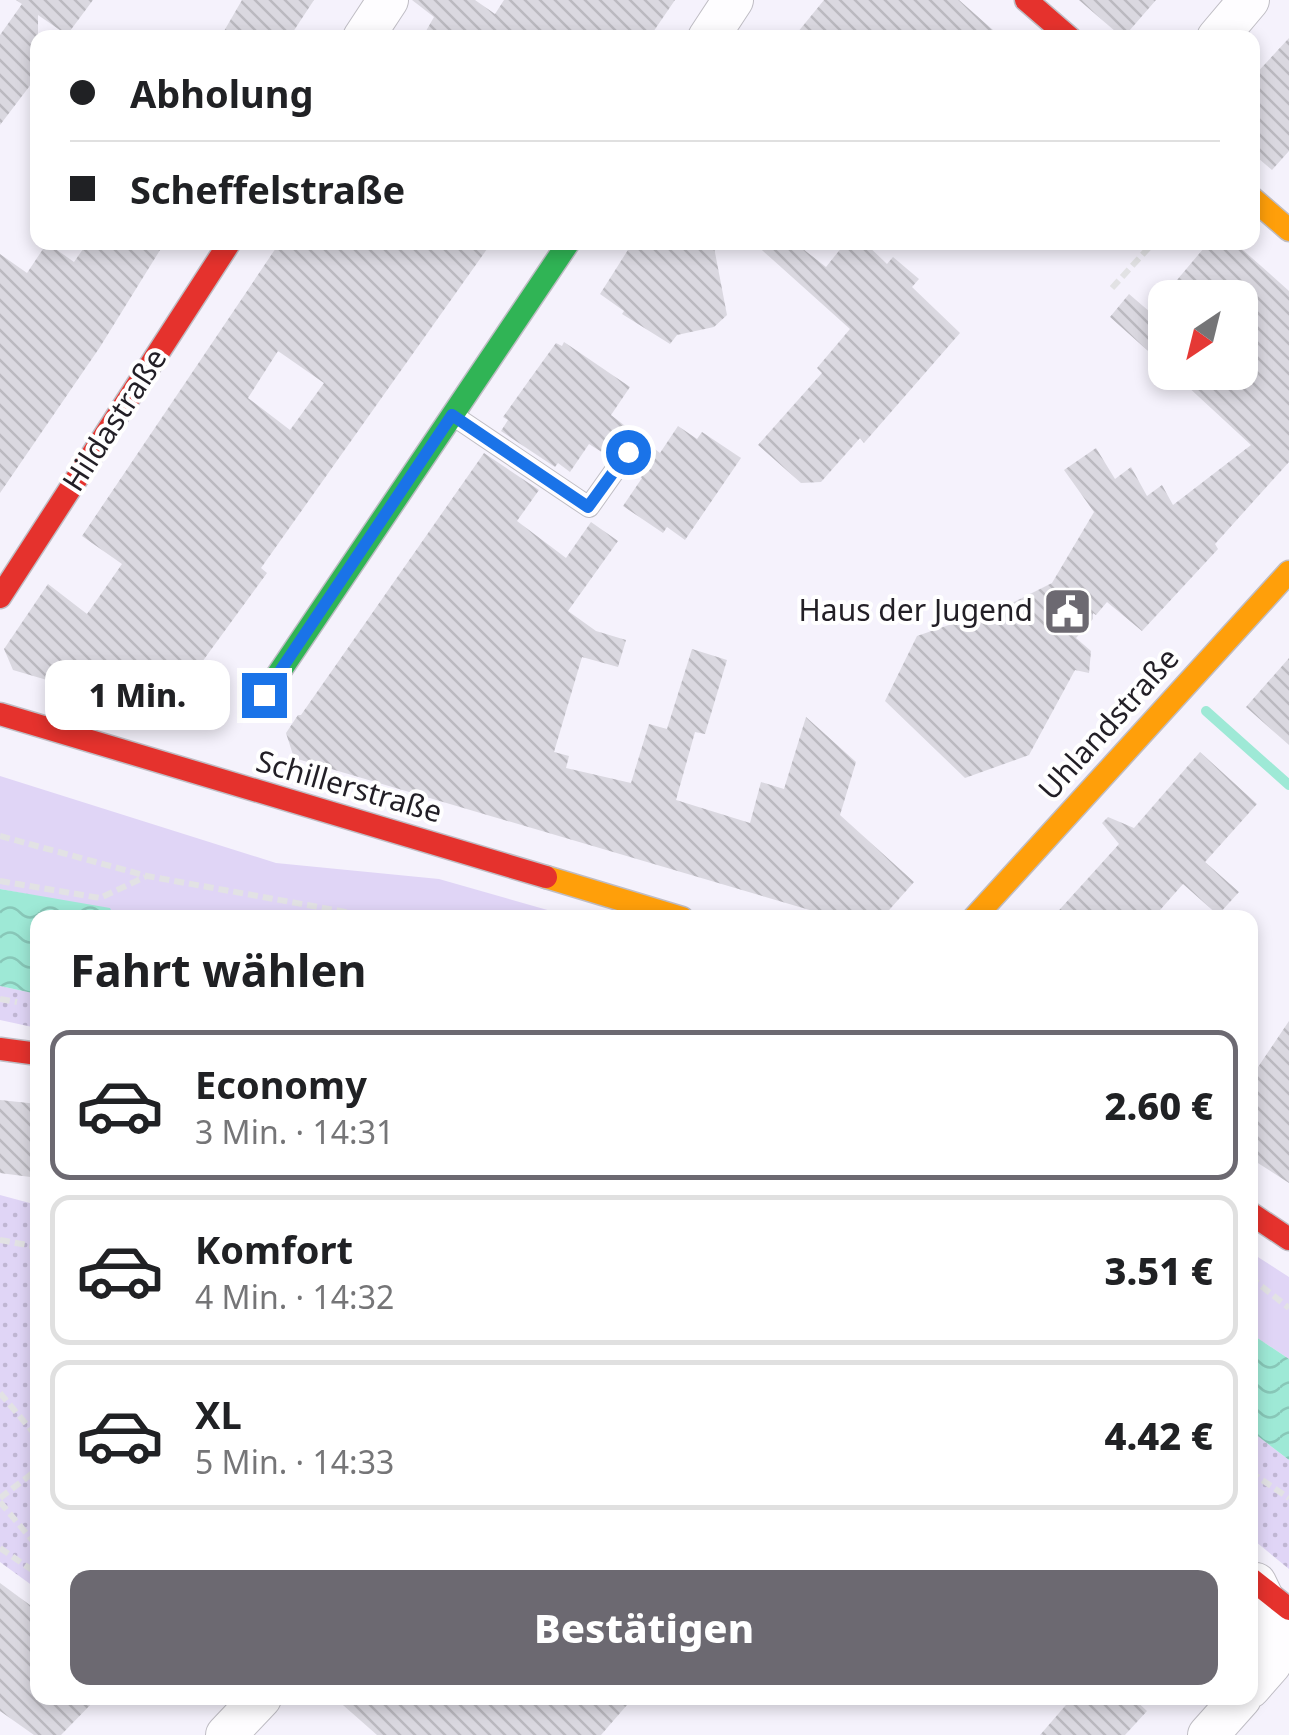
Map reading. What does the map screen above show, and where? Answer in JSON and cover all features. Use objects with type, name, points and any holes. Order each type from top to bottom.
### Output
[{"type":"street","points":[[368,30],[388,0]]},
{"type":"street","points":[[713,30],[733,0]]},
{"type":"street","points":[[1026,0],[1061,30]]},
{"type":"street","points":[[1224,30],[1250,0]]},
{"type":"street","points":[[1260,205],[1289,230]]},
{"type":"street","name":"Hildastraße","points":[[0,597],[225,250]]},
{"type":"street","points":[[264,695],[564,250]]},
{"type":"street","name":"Uhlandstraße","points":[[981,910],[1289,572]]},
{"type":"street","name":"Schillerstraße","points":[[0,714],[655,910]]},
{"type":"street","points":[[4,1053],[30,1054]]},
{"type":"street","points":[[1258,1218],[1289,1239]]},
{"type":"street","points":[[1258,1584],[1289,1609]]},
{"type":"street","points":[[1258,1589],[1271,1614],[1270,1672]]},
{"type":"street","points":[[226,1735],[254,1705]]},
{"type":"street","points":[[1208,1735],[1235,1705]]},
{"type":"lane","points":[[452,415],[588,507],[628,452]]},
{"type":"path","points":[[1112,288],[1147,250]]},
{"type":"path","points":[[0,836],[146,876],[335,910]]},
{"type":"path","points":[[0,881],[100,898],[146,876]]},
{"type":"path","points":[[0,1240],[30,1246]]},
{"type":"path","points":[[1258,1283],[1289,1306]]},
{"type":"path","points":[[0,1393],[30,1429]]},
{"type":"path","points":[[30,1476],[0,1500],[30,1538]]},
{"type":"path","points":[[1258,1477],[1289,1498]]},
{"type":"path","points":[[0,1548],[30,1569]]},
{"type":"shaded area","points":[[0,776],[276,863],[439,879],[548,910],[110,910],[0,889]]},
{"type":"shaded area","points":[[0,986],[30,992],[30,1026],[0,1020]]},
{"type":"shaded area","points":[[0,1195],[30,1203],[30,1584],[0,1562]]},
{"type":"shaded area","points":[[1258,1257],[1289,1277],[1289,1359],[1258,1338]]},
{"type":"shaded area","points":[[1258,1436],[1289,1460],[1289,1569],[1258,1544]]},
{"type":"water","points":[[0,889],[110,908],[30,910],[30,992],[0,986]]},
{"type":"water","points":[[1258,1338],[1289,1359],[1289,1460],[1258,1436]]},
{"type":"building","points":[[16,0],[93,0],[71,30],[60,30],[38,15],[38,30],[30,30],[30,86],[0,125],[0,35],[22,4]]},
{"type":"building","points":[[242,0],[314,0],[294,30],[225,30]]},
{"type":"building","points":[[412,0],[475,0],[495,14],[504,0],[675,0],[654,30],[427,30],[434,17]]},
{"type":"building","points":[[824,0],[959,0],[993,30],[800,30]]},
{"type":"building","points":[[1079,0],[1156,0],[1130,30],[1114,30]]},
{"type":"building","points":[[1289,38],[1289,151],[1272,170],[1260,160],[1260,69]]},
{"type":"building","points":[[42,250],[57,250],[74,262],[82,250],[160,250],[100,347],[0,493],[0,254],[27,273]]},
{"type":"building","points":[[275,250],[486,250],[261,568],[267,573],[159,713],[13,670],[4,649],[48,584],[87,614],[122,564],[82,536]],"holes":[[[278,351],[324,383],[290,430],[248,398]]]},
{"type":"building","points":[[628,250],[715,250],[727,315],[714,327],[677,335],[670,344],[622,314],[624,311],[600,294]]},
{"type":"building","points":[[762,250],[804,250],[826,267],[840,250],[872,250],[887,264],[893,257],[919,279],[912,287],[960,333],[864,443],[860,438],[821,482],[801,483],[758,445],[822,373],[817,368],[850,329]]},
{"type":"building","points":[[1202,250],[1243,250],[1289,291],[1289,462],[1215,544],[1218,549],[1142,631],[1107,602],[1096,615],[1093,613],[1093,619],[1076,638],[1091,651],[1089,673],[1075,670],[1029,755],[965,778],[885,701],[917,636],[1010,604],[1052,583],[1094,512],[1064,470],[1096,448],[1115,479],[1131,467],[1147,496],[1162,485],[1173,505],[1251,445],[1191,390],[1258,390],[1258,280],[1177,280]]},
{"type":"building","points":[[1129,294],[1148,310],[1148,351],[1110,317]]},
{"type":"building","points":[[564,342],[630,387],[611,415],[660,453],[678,426],[697,439],[702,432],[741,458],[685,540],[667,527],[663,533],[623,506],[642,478],[631,471],[641,454],[635,440],[621,440],[608,456],[589,444],[570,472],[558,463],[555,467],[501,431],[508,420],[503,417],[556,343],[562,346]]},
{"type":"building","points":[[484,453],[539,490],[517,521],[566,558],[591,522],[618,541],[568,611],[596,631],[626,640],[618,667],[582,657],[554,752],[569,756],[566,768],[631,783],[649,724],[667,729],[692,649],[727,660],[705,734],[695,732],[676,800],[750,823],[761,782],[784,789],[806,717],[856,762],[840,815],[914,882],[889,910],[810,910],[294,758],[286,733]]},
{"type":"building","points":[[1289,658],[1289,745],[1246,707]]},
{"type":"building","points":[[1200,752],[1257,804],[1205,862],[1239,892],[1223,910],[1212,910],[1183,884],[1160,910],[1059,910],[1119,844],[1102,823],[1108,817],[1134,828]]},
{"type":"building","points":[[1289,1021],[1289,1183],[1258,1163],[1258,1067]]},
{"type":"building","points":[[0,1100],[30,1103],[30,1177],[0,1173]]},
{"type":"building","points":[[0,1583],[30,1605],[30,1705],[90,1705],[61,1735],[34,1735],[0,1711]]},
{"type":"building","points":[[343,1705],[627,1705],[601,1735],[377,1735]]},
{"type":"building","points":[[1066,1705],[1141,1705],[1147,1711],[1125,1735],[1040,1735]]},
{"type":"waterway","points":[[1206,711],[1289,785]]},
{"type":"traffic: fast","points":[[264,695],[564,250]]},
{"type":"traffic: slow","points":[[1260,205],[1289,230]]},
{"type":"traffic: slow","points":[[981,910],[1289,572]]},
{"type":"traffic: slow","points":[[546,877],[655,910]]},
{"type":"traffic: jam","points":[[1026,0],[1061,30]]},
{"type":"traffic: jam","points":[[0,597],[225,250]]},
{"type":"traffic: jam","points":[[0,714],[546,877]]},
{"type":"traffic: jam","points":[[0,1049],[30,1053]]},
{"type":"traffic: jam","points":[[1258,1218],[1289,1239]]},
{"type":"traffic: jam","points":[[1258,1584],[1289,1609]]},
{"type":"place","name":"Haus der Jugend","points":[[1068,611]]},
{"type":"route","points":[[264,695],[452,415],[588,507],[628,452]]}]
